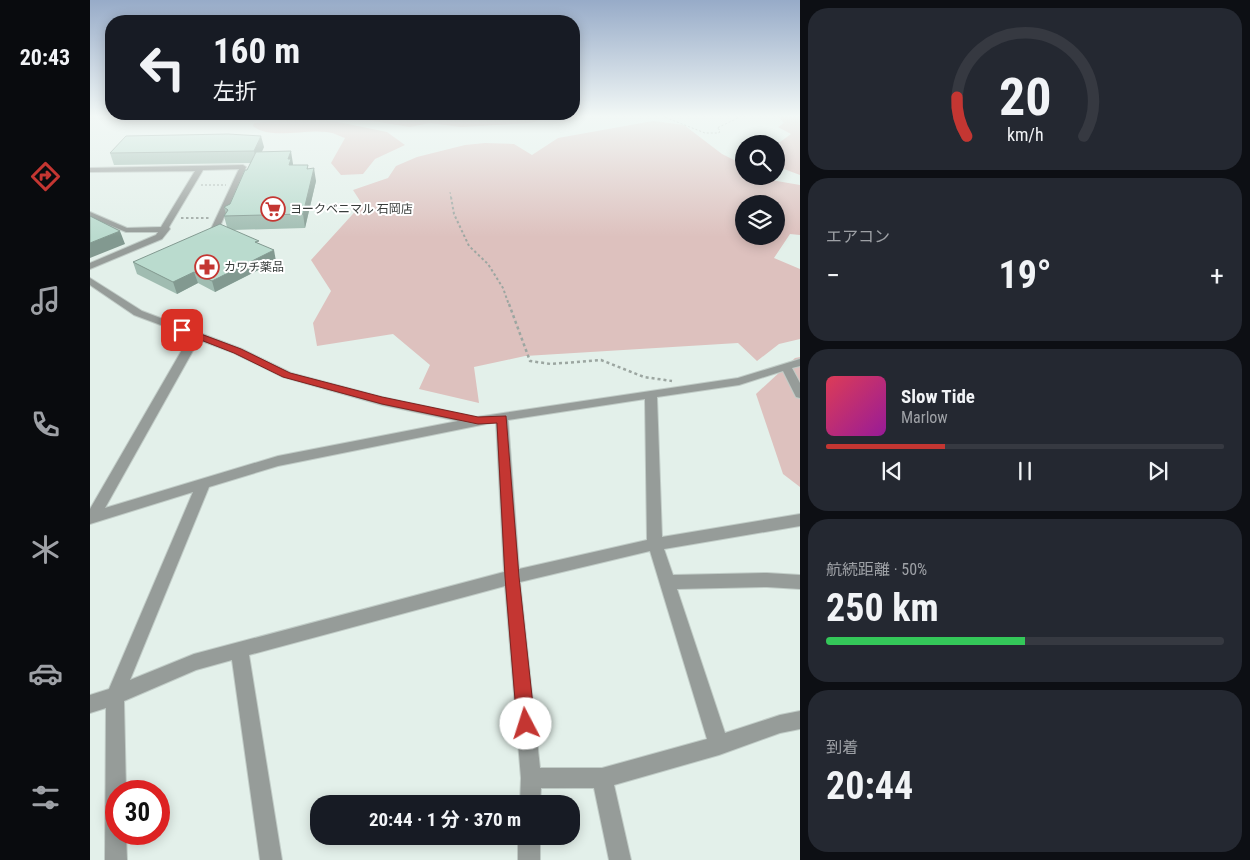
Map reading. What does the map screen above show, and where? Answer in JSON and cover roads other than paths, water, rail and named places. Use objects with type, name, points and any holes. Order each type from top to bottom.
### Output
[{"type":"street","points":[[90,170],[244,167],[214,231]]},
{"type":"street","points":[[90,266],[159,237],[166,229],[170,218],[200,168]]},
{"type":"street","points":[[90,214],[126,230],[166,229]]},
{"type":"street","points":[[90,281],[138,313],[238,351],[287,375],[382,401],[478,421]]},
{"type":"street","points":[[91,517],[196,335]]},
{"type":"street","points":[[91,517],[278,461],[478,421],[739,381],[800,362]]},
{"type":"street","points":[[786,367],[800,394]]},
{"type":"street","points":[[651,396],[655,544],[719,745]]},
{"type":"street","points":[[502,418],[512,577],[531,778],[530,795]]},
{"type":"street","points":[[116,860],[115,696],[204,484]]},
{"type":"street","points":[[90,704],[115,696],[194,662],[512,577],[655,544],[800,520]]},
{"type":"street","points":[[667,582],[767,580],[800,582]]},
{"type":"street","points":[[239,650],[271,860]]},
{"type":"street","points":[[531,778],[602,778],[719,745],[780,724],[800,720]]},
{"type":"street","points":[[602,778],[620,860]]},
{"type":"street","points":[[528,860],[529,845]]},
{"type":"place","name":"ヨークベニマル 石岡店","points":[[273,209]]},
{"type":"place","name":"カワチ薬品","points":[[207,267]]}]
